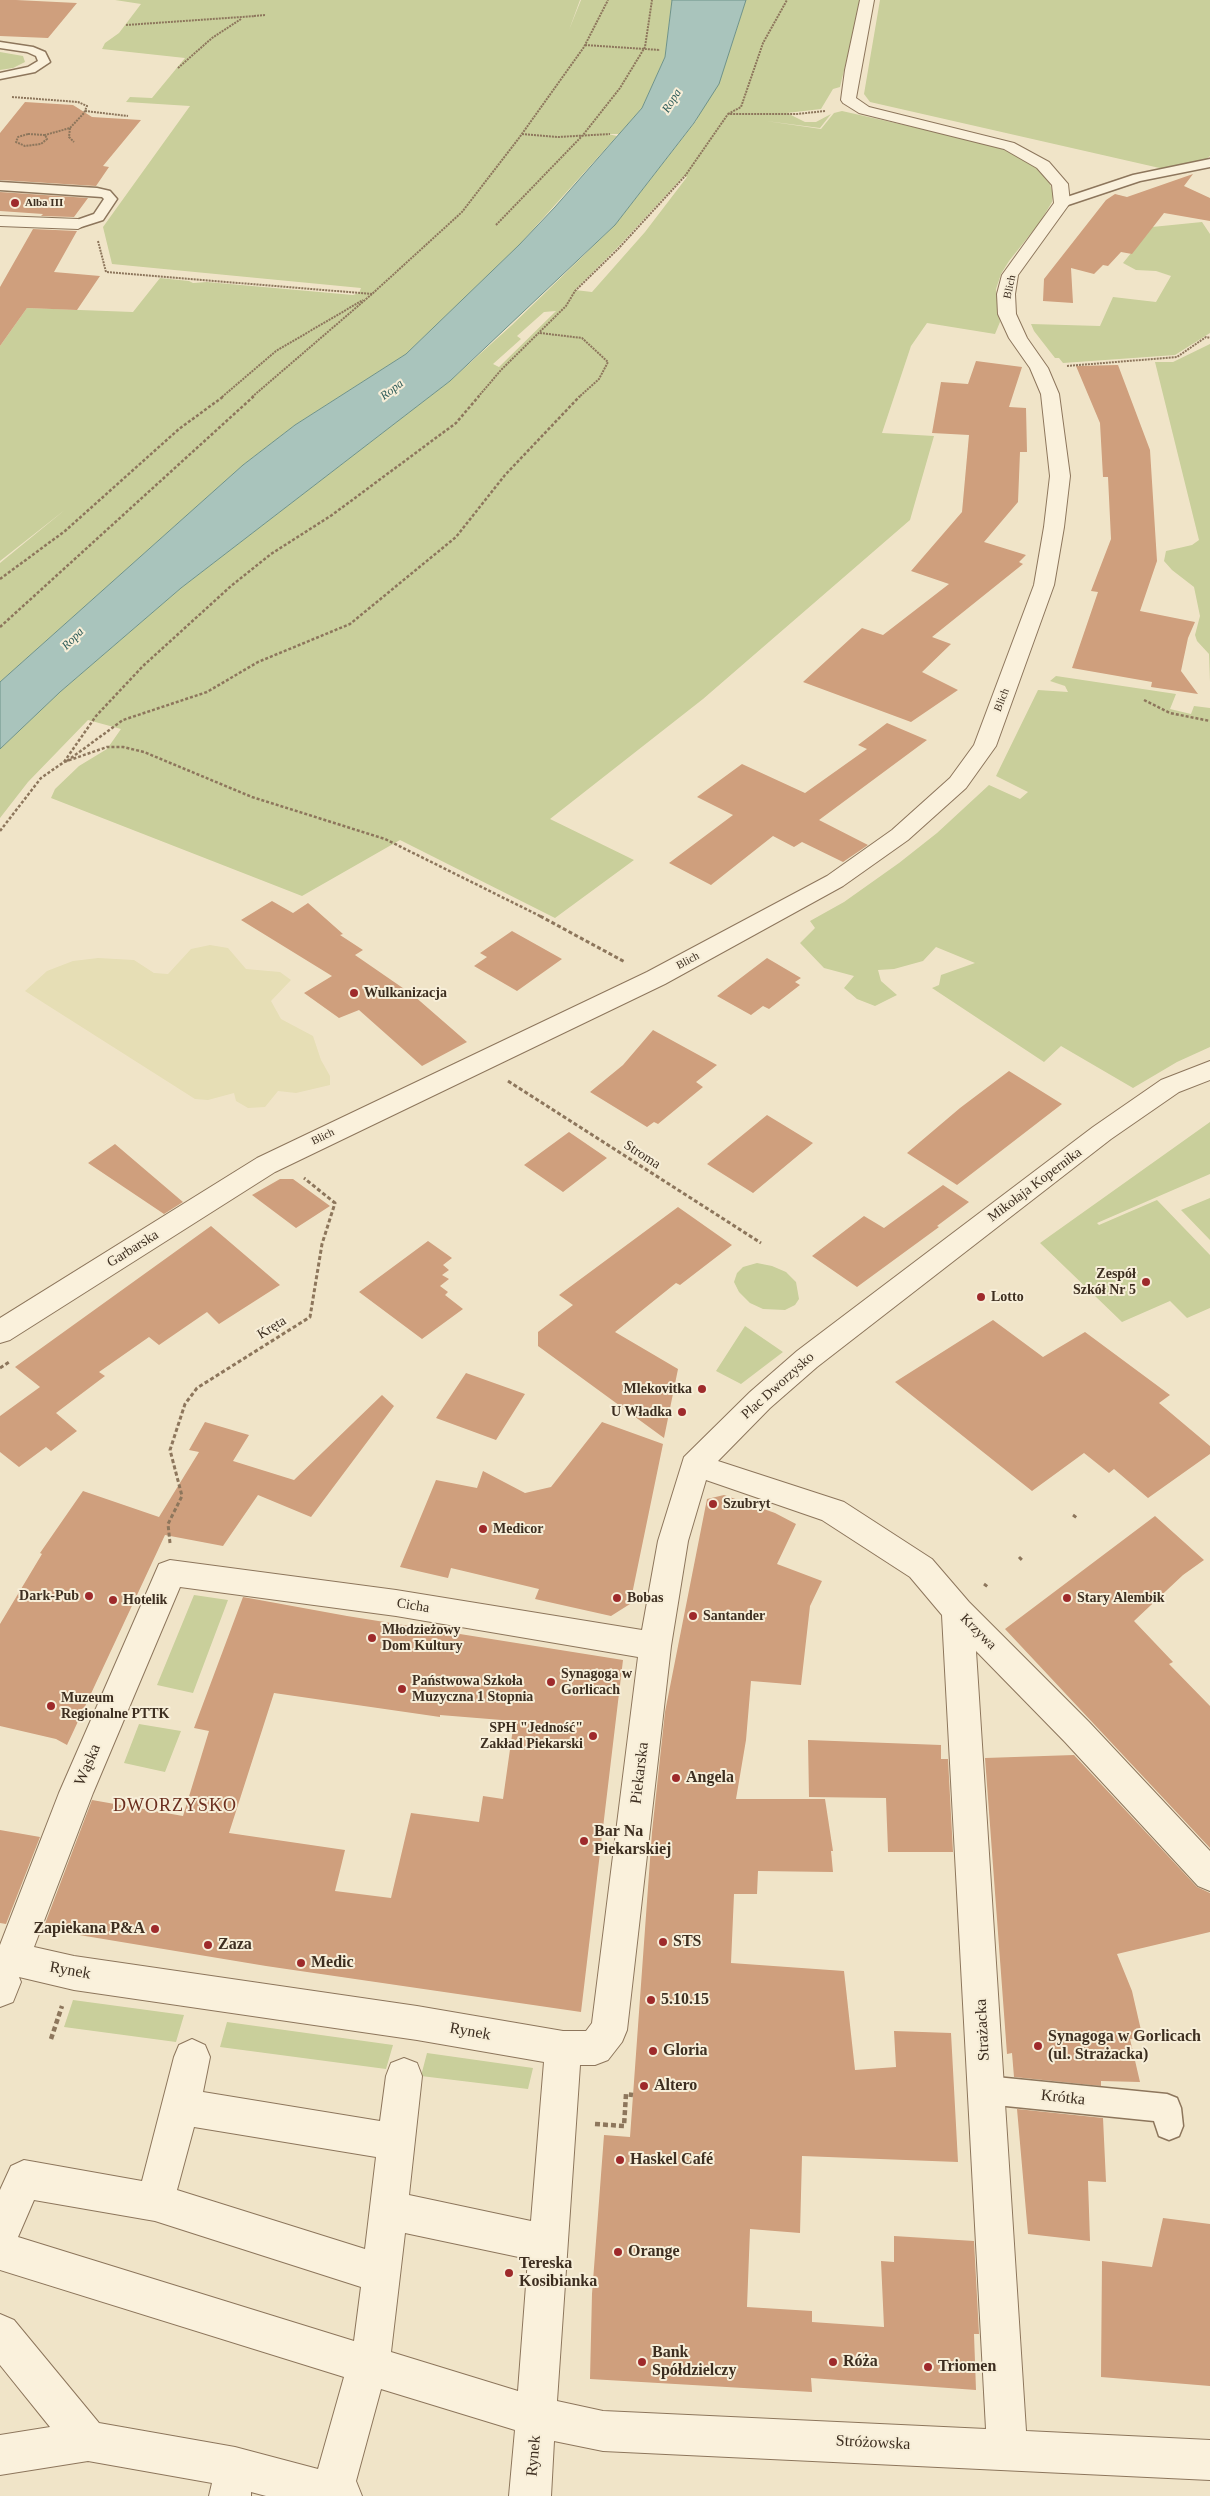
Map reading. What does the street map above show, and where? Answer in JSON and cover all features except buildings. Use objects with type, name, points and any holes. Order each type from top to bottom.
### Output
[{"type":"street","points":[[867,0],[852,70],[848,100],[864,110],[1009,146],[1043,165],[1060,184],[1062,203]]},
{"type":"street","name":"Blich","points":[[266,1165],[656,978],[760,923],[844,875],[900,835],[958,783],[984,746],[1044,585],[1060,476],[1050,394],[1039,368],[1020,341],[1007,314],[1006,294],[1010,275],[1062,203]]},
{"type":"street","points":[[0,220],[78,224]]},
{"type":"street","name":"Mikołaja Kopernika","points":[[867,1314],[1110,1128],[1170,1086],[1210,1070]]},
{"type":"street","name":"Garbarska","points":[[0,1332],[266,1165]]},
{"type":"street","name":"Plac Dworzysko","points":[[695,1465],[760,1400],[808,1359],[867,1314]]},
{"type":"street","name":"Krzywa","points":[[695,1465],[833,1511],[921,1568],[958,1611],[1077,1732],[1210,1875]]},
{"type":"street","name":"Piekarska","points":[[563,2048],[596,2048],[609,2030],[655,1646],[674,1541],[695,1465]]},
{"type":"street","name":"Cicha","points":[[170,1574],[396,1604],[655,1646]]},
{"type":"street","name":"Wąska","points":[[5,1977],[76,1793],[170,1574]]},
{"type":"street","name":"Strażacka","points":[[958,1611],[1007,2450]]},
{"type":"street","name":"Rynek","points":[[5,1977],[74,1973],[407,2021],[563,2048],[530,2496]]},
{"type":"street","points":[[155,2202],[181,2107],[192,2057]]},
{"type":"street","points":[[0,2455],[88,2441],[233,2482],[334,2495],[374,2341],[404,2076]]},
{"type":"street","points":[[181,2107],[397,2142]]},
{"type":"street","points":[[3,2227],[24,2179],[155,2202],[382,2274]]},
{"type":"street","points":[[389,2210],[535,2241]]},
{"type":"street","name":"Rynek","points":[[3,2227],[367,2364],[537,2417]]},
{"type":"street","points":[[0,2334],[88,2441]]},
{"type":"street","name":"Stróżowska","points":[[537,2417],[603,2431],[1210,2460]]},
{"type":"lane","points":[[0,45],[29,49],[40,54],[44,62],[31,70],[0,76]]},
{"type":"lane","points":[[1062,203],[1137,178],[1182,172],[1210,163]]},
{"type":"lane","points":[[0,186],[97,192],[106,194],[111,199],[99,217],[78,224]]},
{"type":"lane","name":"Krótka","points":[[986,2090],[1168,2108],[1169,2126]]},
{"type":"path","points":[[0,627],[270,381],[372,294],[462,212],[522,134],[585,45],[608,0]]},
{"type":"path","points":[[496,225],[583,134],[620,88],[644,49],[652,0]]},
{"type":"path","points":[[64,762],[96,716],[143,666],[231,586],[270,554],[332,515],[371,484],[456,423],[501,370],[566,306],[575,291],[618,249],[685,176],[728,114],[741,106],[763,43],[787,0]]},
{"type":"path","points":[[126,25],[266,15]]},
{"type":"path","points":[[178,68],[228,26],[241,19],[256,16]]},
{"type":"path","points":[[585,45],[660,50]]},
{"type":"path","points":[[12,97],[78,102],[87,106],[70,128],[44,135],[28,134],[18,137],[16,142],[25,146],[41,144],[47,138],[44,135]]},
{"type":"path","points":[[728,114],[816,114],[852,102]]},
{"type":"path","points":[[85,111],[128,116]]},
{"type":"path","points":[[70,128],[69,137],[74,142]]},
{"type":"path","points":[[522,134],[558,137],[583,134],[610,134]]},
{"type":"path","points":[[78,224],[95,228],[106,272],[372,294]]},
{"type":"path","points":[[0,579],[65,530],[178,429],[233,389],[276,351],[372,294]]},
{"type":"path","points":[[0,831],[41,778],[123,720],[207,692],[258,662],[350,624],[456,537],[505,475],[568,407],[599,379],[608,362],[582,338],[540,332]]},
{"type":"path","points":[[1072,366],[1177,357],[1206,338],[1210,338]]},
{"type":"path","points":[[1144,700],[1170,713],[1210,721]]},
{"type":"path","points":[[64,762],[107,747],[130,748],[144,752],[252,797],[385,839],[510,900],[656,978]]},
{"type":"path","name":"Stroma","points":[[512,1084],[761,1243]]},
{"type":"path","name":"Kręta","points":[[172,1517],[182,1496],[170,1450],[185,1404],[197,1388],[310,1317],[322,1244],[335,1203],[304,1179],[266,1165]]},
{"type":"path","points":[[1072,1515],[1077,1518]]},
{"type":"path","points":[[1019,1557],[1023,1560]]},
{"type":"path","points":[[51,2039],[64,2002]]},
{"type":"path","points":[[593,2124],[624,2126],[626,2094],[633,2094]]},
{"type":"shaded area","points":[[210,945],[228,948],[246,969],[280,972],[291,980],[271,1001],[281,1019],[313,1036],[321,1060],[330,1076],[330,1085],[296,1093],[278,1091],[265,1107],[248,1108],[236,1101],[234,1093],[208,1100],[195,1099],[25,991],[47,971],[73,961],[98,958],[134,960],[154,973],[168,974],[191,949]]},
{"type":"green space","points":[[115,0],[580,0],[569,30],[581,0],[672,0],[665,57],[642,108],[619,134],[608,134],[617,136],[519,245],[406,354],[295,425],[243,465],[0,682],[0,563],[66,509],[0,561],[0,346],[27,308],[133,312],[160,278],[193,283],[207,282],[353,295],[359,293],[361,288],[112,264],[103,227],[190,106],[126,102],[130,97],[152,98],[185,58],[102,49],[105,43],[119,33],[141,4]]},
{"type":"green space","points":[[746,0],[861,0],[840,87],[833,89],[821,109],[787,113],[805,122],[816,122],[831,114],[820,128],[766,121],[821,129],[834,113],[842,111],[984,143],[1013,153],[1040,169],[1049,181],[1053,194],[1052,202],[1040,222],[1001,274],[996,289],[1000,322],[995,334],[927,323],[911,346],[882,433],[934,436],[910,520],[703,699],[550,819],[634,860],[555,918],[400,840],[302,896],[51,798],[55,789],[79,766],[107,749],[121,729],[88,720],[28,782],[0,818],[0,749],[60,692],[181,588],[450,381],[512,325],[615,225],[696,121],[731,47]],"holes":[[[684,176],[687,177],[645,232],[592,292],[575,290]],[[556,311],[499,367],[493,364],[521,339],[517,336],[544,312]]]},
{"type":"green space","points":[[880,0],[1210,0],[1210,156],[1205,160],[1164,169],[870,102],[864,94]]},
{"type":"green space","points":[[0,52],[23,56],[25,62],[13,68],[0,70]]},
{"type":"green space","points":[[1202,222],[1210,234],[1210,333],[1175,355],[1063,363],[1059,358],[1055,358],[1034,331],[1031,324],[1100,326],[1113,297],[1156,302],[1171,276],[1156,271],[1136,270],[1123,263],[1152,227]]},
{"type":"green space","points":[[1210,344],[1210,682],[1209,654],[1197,641],[1195,635],[1200,616],[1194,587],[1172,570],[1164,561],[1166,551],[1192,545],[1199,540],[1155,362],[1173,362]]},
{"type":"green space","points":[[1056,676],[1176,694],[1170,709],[1191,714],[1194,706],[1210,708],[1210,1047],[1177,1062],[1133,1088],[1061,1046],[1044,1062],[932,988],[939,985],[941,975],[975,963],[936,947],[923,961],[894,969],[878,970],[881,981],[897,995],[875,1006],[857,999],[844,988],[854,976],[824,968],[800,943],[815,928],[810,921],[844,902],[899,863],[937,833],[989,785],[1020,799],[1028,792],[996,776],[1038,690],[1068,692],[1065,686],[1050,681]]},
{"type":"green space","name":"Zespół Szkół Nr 5","points":[[1210,1122],[1210,1174],[1097,1223],[1099,1225],[1157,1200],[1210,1255],[1210,1308],[1187,1318],[1170,1301],[1122,1322],[1040,1243]]},
{"type":"green space","points":[[1210,1198],[1210,1240],[1181,1210]]},
{"type":"green space","points":[[757,1263],[772,1266],[786,1272],[796,1282],[799,1299],[795,1305],[785,1310],[763,1309],[750,1303],[739,1292],[734,1282],[737,1273],[743,1267]]},
{"type":"green space","points":[[745,1326],[783,1352],[741,1384],[716,1371]]},
{"type":"green space","points":[[194,1595],[228,1600],[193,1693],[157,1685]]},
{"type":"green space","points":[[139,1724],[181,1731],[165,1772],[124,1763]]},
{"type":"green space","points":[[73,2000],[184,2015],[176,2042],[64,2027]]},
{"type":"green space","points":[[227,2022],[393,2045],[386,2069],[220,2047]]},
{"type":"green space","points":[[427,2053],[533,2068],[528,2089],[421,2076]]},
{"type":"water","name":"Ropa","points":[[672,0],[746,0],[719,84],[694,123],[615,225],[450,381],[181,588],[60,692],[0,749],[0,682],[243,465],[295,425],[406,354],[519,245],[555,207],[642,108],[665,57]]},
{"type":"place","name":"Alba III","points":[[15,203]]},
{"type":"place","name":"Wulkanizacja","points":[[354,993]]},
{"type":"place","name":"Zespół Szkół Nr 5","points":[[1146,1282]]},
{"type":"place","name":"Lotto","points":[[981,1297]]},
{"type":"place","name":"Mlekovitka","points":[[702,1389]]},
{"type":"place","name":"U Władka","points":[[682,1412]]},
{"type":"place","name":"Szubryt","points":[[713,1504]]},
{"type":"place","name":"Medicor","points":[[483,1529]]},
{"type":"place","name":"Dark-Pub","points":[[89,1596]]},
{"type":"place","name":"Bobas","points":[[617,1598]]},
{"type":"place","name":"Stary Alembik","points":[[1067,1598]]},
{"type":"place","name":"Hotelik","points":[[113,1600]]},
{"type":"place","name":"Santander","points":[[693,1616]]},
{"type":"place","name":"Młodzieżowy Dom Kultury","points":[[372,1638]]},
{"type":"place","name":"Synagoga w Gorlicach","points":[[551,1682]]},
{"type":"place","name":"Państwowa Szkoła Muzyczna 1 Stopnia","points":[[402,1689]]},
{"type":"place","name":"Muzeum Regionalne PTTK","points":[[51,1706]]},
{"type":"place","name":"SPH \"Jedność\" Zakład Piekarski","points":[[593,1736]]},
{"type":"place","name":"Angela","points":[[676,1778]]},
{"type":"place","name":"Bar Na Piekarskiej","points":[[584,1841]]},
{"type":"place","name":"Zapiekana P&A","points":[[155,1929]]},
{"type":"place","name":"STS","points":[[663,1942]]},
{"type":"place","name":"Zaza","points":[[208,1945]]},
{"type":"place","name":"Medic","points":[[301,1963]]},
{"type":"place","name":"5.10.15","points":[[651,2000]]},
{"type":"place","name":"Synagoga w Gorlicach (ul. Strażacka)","points":[[1038,2046]]},
{"type":"place","name":"Gloria","points":[[653,2051]]},
{"type":"place","name":"Altero","points":[[644,2086]]},
{"type":"place","name":"Haskel Café","points":[[620,2160]]},
{"type":"place","name":"Orange","points":[[618,2252]]},
{"type":"place","name":"Tereska Kosibianka","points":[[509,2273]]},
{"type":"place","name":"Bank Spółdzielczy","points":[[642,2362]]},
{"type":"place","name":"Róża","points":[[833,2362]]},
{"type":"place","name":"Triomen","points":[[928,2367]]},
{"type":"district","name":"DWORZYSKO","points":[[175,1806]]}]
